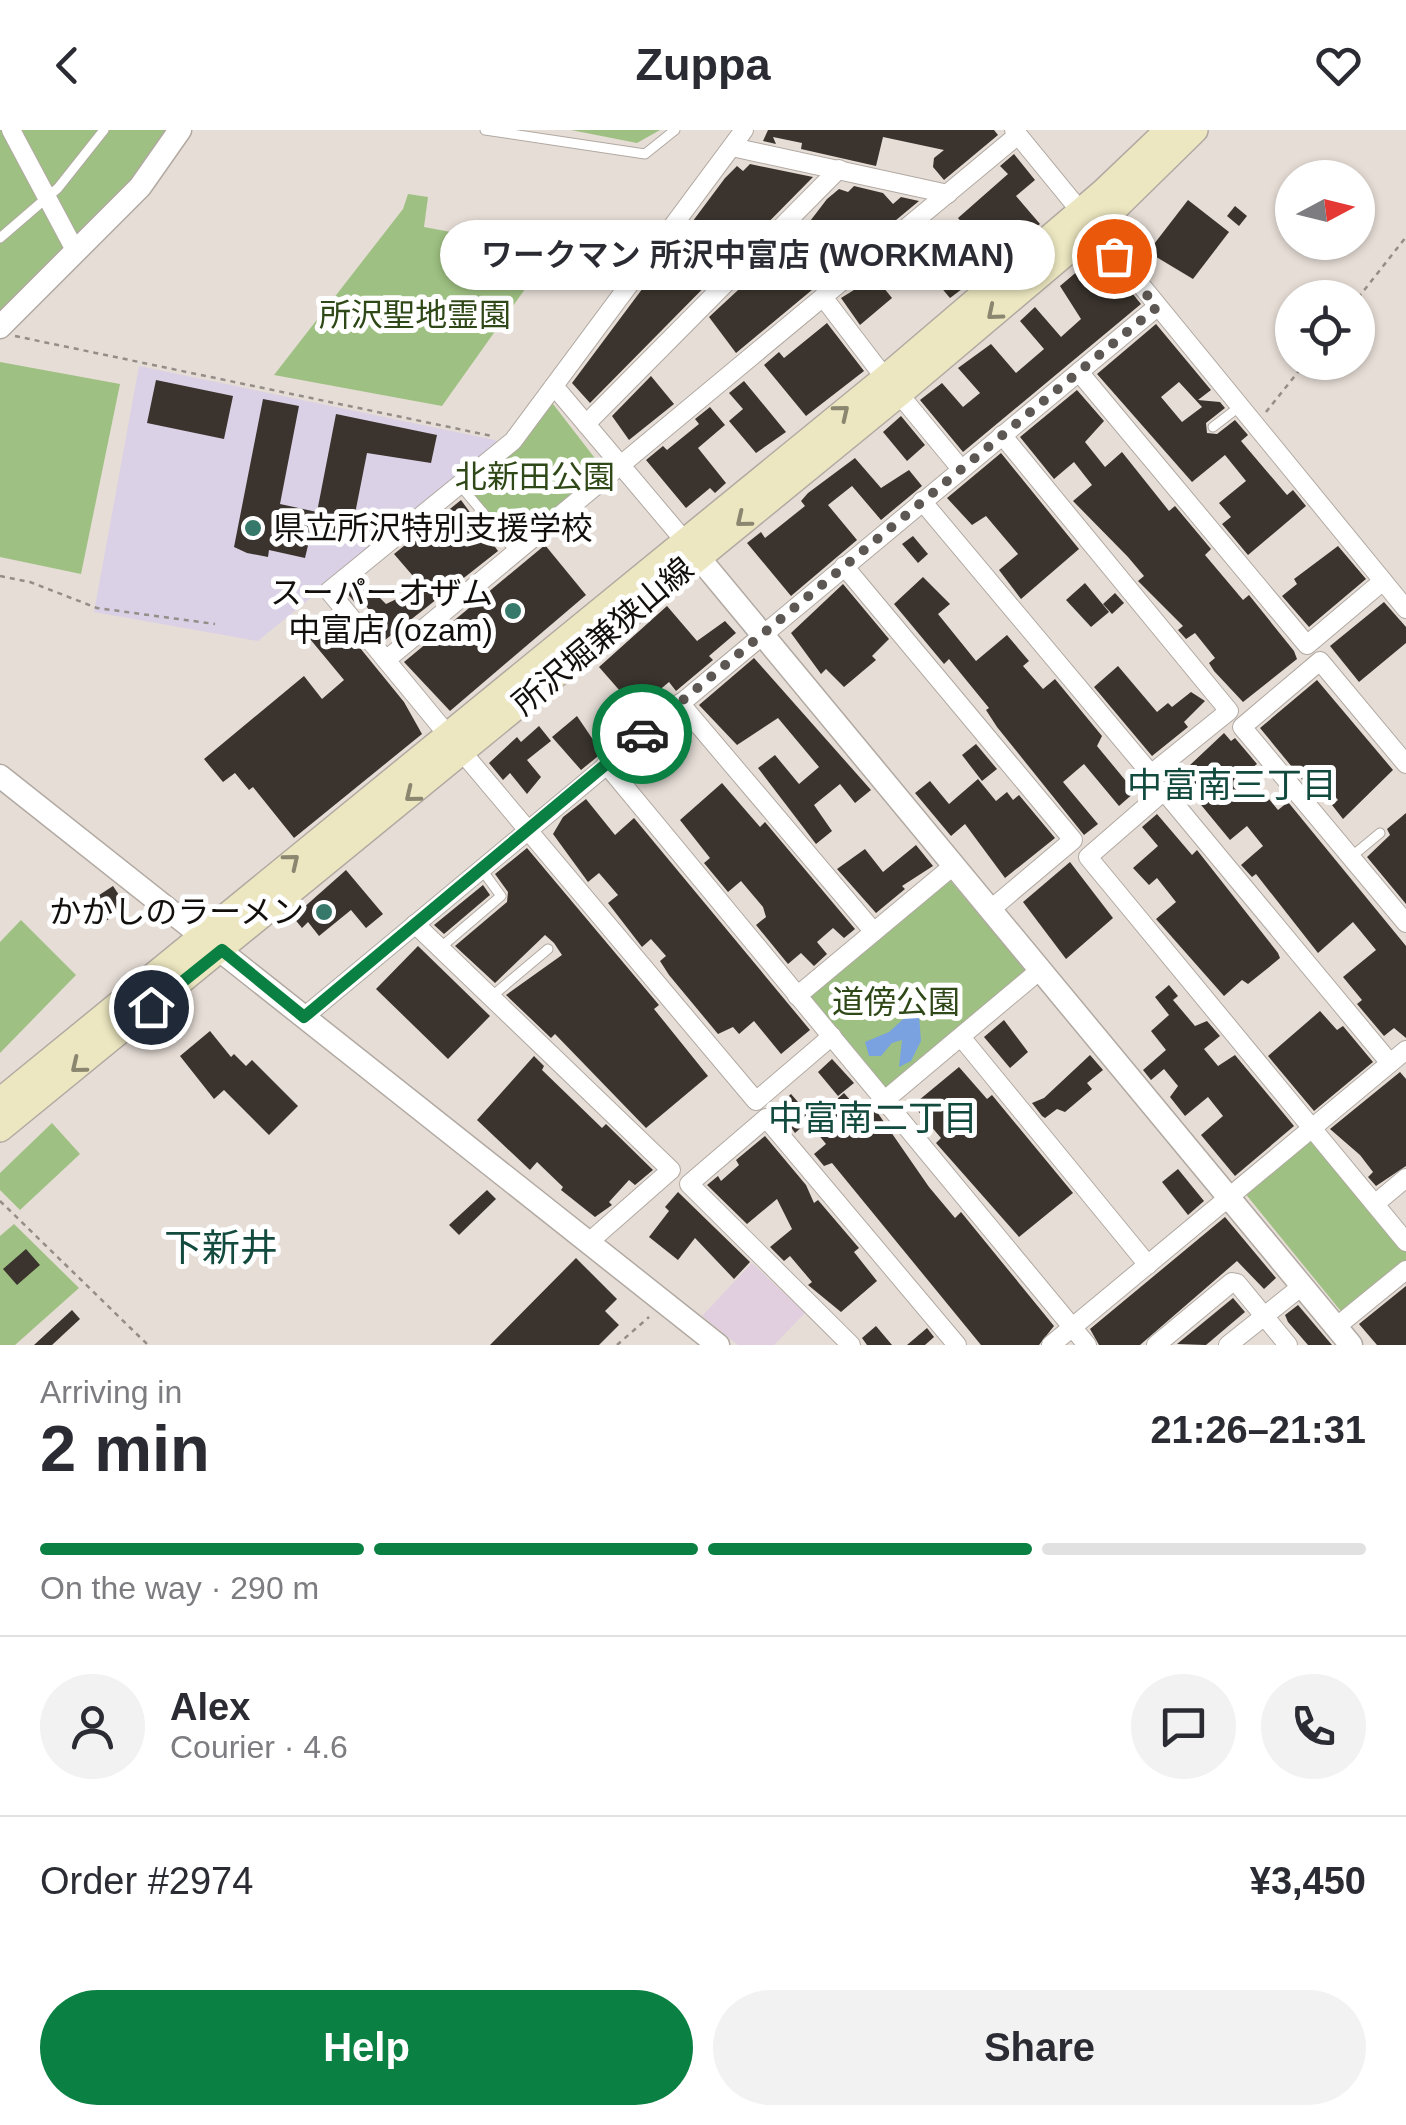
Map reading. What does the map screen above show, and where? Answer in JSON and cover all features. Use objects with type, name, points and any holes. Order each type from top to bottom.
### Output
[{"type":"main road","name":"所沢堀兼狭山線","points":[[1086,221],[1168,130]]},
{"type":"main road","name":"所沢堀兼狭山線","points":[[0,1101],[212,942],[892,386],[1195,130]]},
{"type":"main road","name":"所沢堀兼狭山線","points":[[0,1130],[212,942]]},
{"type":"street","points":[[11,130],[76,252]]},
{"type":"street","points":[[7,331],[140,187],[180,130]]},
{"type":"street","points":[[744,130],[513,441],[329,591],[756,1101],[832,1036]]},
{"type":"street","points":[[386,660],[948,194],[1016,132],[1406,609]]},
{"type":"street","points":[[732,147],[948,194]]},
{"type":"street","points":[[586,424],[839,169]]},
{"type":"street","points":[[823,297],[961,469]]},
{"type":"street","points":[[304,1017],[1157,307]]},
{"type":"street","points":[[1079,372],[1307,644],[1383,581]]},
{"type":"street","points":[[554,386],[1344,1336],[1406,1270]]},
{"type":"street","points":[[922,501],[1150,774],[1228,711],[1002,436]]},
{"type":"street","points":[[844,566],[1073,840],[990,910]]},
{"type":"street","points":[[1406,764],[1320,661],[1242,727],[1406,923]]},
{"type":"street","points":[[680,702],[874,932]]},
{"type":"street","points":[[606,764],[1087,1345]]},
{"type":"street","points":[[0,776],[718,1345]]},
{"type":"street","points":[[1390,1063],[1164,791],[1088,858],[1406,1242]]},
{"type":"street","points":[[797,996],[953,866]]},
{"type":"street","points":[[415,924],[672,1170],[589,1242]]},
{"type":"street","points":[[886,1100],[1040,970]]},
{"type":"street","points":[[961,1037],[1148,1265]]},
{"type":"street","points":[[1051,1345],[1406,1050]]},
{"type":"street","points":[[851,1345],[689,1184],[766,1118],[957,1345]]},
{"type":"street","points":[[1376,1203],[1406,1178]]},
{"type":"street","points":[[1156,1345],[1232,1282],[1288,1345]]},
{"type":"street","points":[[1228,1345],[1302,1286]]},
{"type":"lane","points":[[0,238],[48,197],[86,157],[104,130]]},
{"type":"lane","points":[[485,130],[646,154],[675,130]]},
{"type":"lane","points":[[1214,428],[1239,406]]},
{"type":"lane","points":[[459,484],[516,551]]},
{"type":"lane","points":[[1351,857],[1380,833]]},
{"type":"lane","points":[[440,948],[501,896],[482,869]]},
{"type":"lane","points":[[491,997],[548,949]]},
{"type":"path","points":[[1372,280],[1406,237]]},
{"type":"path","points":[[7,331],[513,441]]},
{"type":"path","points":[[1255,426],[1292,380]]},
{"type":"path","points":[[0,576],[97,608],[214,624]]},
{"type":"path","points":[[0,1201],[148,1345]]},
{"type":"path","points":[[618,1345],[664,1303]]},
{"type":"shaded area","name":"県立所沢特別支援学校","points":[[139,366],[495,440],[498,444],[258,641],[94,612]]},
{"type":"shaded area","points":[[752,1263],[805,1313],[774,1345],[738,1345],[702,1316]]},
{"type":"green space","points":[[0,130],[175,130],[148,171],[0,318]]},
{"type":"green space","points":[[571,130],[660,130],[637,143]]},
{"type":"green space","name":"所沢聖地霊園","points":[[408,194],[428,197],[424,227],[499,241],[495,271],[529,275],[530,282],[442,406],[274,375],[403,209]]},
{"type":"green space","points":[[0,362],[120,384],[81,574],[0,557]]},
{"type":"green space","name":"北新田公園","points":[[547,403],[553,404],[604,470],[518,540],[511,540],[468,487]]},
{"type":"green space","name":"道傍公園","points":[[949,879],[1028,973],[890,1089],[884,1089],[809,1000],[809,993]]},
{"type":"green space","points":[[21,920],[76,975],[0,1053],[0,942]]},
{"type":"green space","points":[[52,1123],[80,1154],[20,1210],[0,1190],[0,1173]]},
{"type":"green space","points":[[1314,1138],[1406,1251],[1406,1263],[1344,1315],[1244,1192]]},
{"type":"green space","points":[[14,1224],[79,1288],[15,1345],[0,1345],[0,1236]]},
{"type":"water","points":[[912,1011],[919,1015],[921,1041],[911,1061],[899,1067],[902,1040],[892,1043],[881,1056],[869,1056],[865,1042],[889,1032]]},
{"type":"building","points":[[768,130],[994,130],[998,135],[944,180],[933,167],[934,158],[944,150],[883,137],[876,166],[801,149],[802,143],[773,137],[776,144],[763,141]]},
{"type":"building","points":[[1014,154],[1035,180],[1016,196],[1040,224],[988,265],[966,240],[972,235],[958,218],[1008,174],[1000,166]]},
{"type":"building","points":[[750,164],[813,177],[590,403],[572,383],[725,178],[737,166],[743,171]]},
{"type":"building","points":[[854,186],[883,193],[893,204],[901,197],[919,201],[736,353],[709,317],[804,229],[827,199],[839,189],[848,192]]},
{"type":"building","points":[[1188,200],[1229,232],[1193,279],[1153,255],[1151,248]]},
{"type":"building","points":[[1235,206],[1247,216],[1239,226],[1227,216]]},
{"type":"building","points":[[906,245],[926,269],[913,280],[892,256]]},
{"type":"building","points":[[1099,253],[1141,304],[963,452],[920,400],[942,383],[963,407],[980,393],[958,368],[991,344],[1016,373],[1044,349],[1020,321],[1035,307],[1061,337],[1081,319],[1060,286]]},
{"type":"building","points":[[944,258],[966,286],[950,298],[928,272]]},
{"type":"building","points":[[875,277],[892,298],[860,325],[841,298]]},
{"type":"building","points":[[827,323],[864,371],[806,416],[764,365],[779,352],[784,358]]},
{"type":"building","points":[[1156,324],[1211,390],[1198,400],[1220,402],[1225,408],[1206,423],[1207,433],[1217,434],[1235,420],[1248,435],[1241,441],[1287,495],[1293,490],[1306,506],[1248,555],[1222,524],[1231,517],[1219,503],[1246,481],[1225,455],[1192,482],[1097,374]],"holes":[[[1179,382],[1202,407],[1182,422],[1161,397]]]},
{"type":"building","points":[[651,376],[674,404],[629,440],[612,416]]},
{"type":"building","points":[[156,380],[233,396],[224,439],[147,423]]},
{"type":"building","points":[[744,381],[786,432],[756,453],[729,421],[743,409],[729,393]]},
{"type":"building","points":[[1077,390],[1104,421],[1085,442],[1105,467],[1122,452],[1169,511],[1175,506],[1211,549],[1205,555],[1243,600],[1249,595],[1294,651],[1297,659],[1243,702],[1214,671],[1209,663],[1215,658],[1195,633],[1186,639],[1178,630],[1183,626],[1138,581],[1144,576],[1073,501],[1092,485],[1074,462],[1054,479],[1020,437]]},
{"type":"building","points":[[263,399],[299,406],[280,504],[317,512],[336,414],[437,435],[431,463],[367,453],[352,529],[341,527],[334,541],[310,537],[305,558],[269,550],[268,557],[247,553],[234,547]]},
{"type":"building","points":[[710,407],[725,425],[698,448],[726,483],[715,493],[710,488],[686,508],[646,460],[663,446],[667,450],[699,424],[695,419]]},
{"type":"building","points":[[901,416],[925,445],[907,461],[883,432]]},
{"type":"building","points":[[1001,453],[1079,549],[1021,599],[999,570],[1018,554],[986,516],[972,525],[947,498]]},
{"type":"building","points":[[855,458],[881,488],[909,470],[922,486],[881,520],[852,486],[828,505],[857,540],[791,596],[747,543],[761,532],[765,538],[805,506],[801,501],[808,493]]},
{"type":"building","points":[[461,500],[498,551],[385,640],[371,623],[376,618],[361,600],[356,604],[347,593],[362,580],[386,604],[419,583],[394,554]]},
{"type":"building","points":[[913,536],[928,554],[918,563],[902,544]]},
{"type":"building","points":[[545,545],[586,595],[450,711],[404,662]]},
{"type":"building","points":[[1338,546],[1366,579],[1309,627],[1282,596],[1297,584],[1294,579]]},
{"type":"building","points":[[923,577],[950,604],[938,614],[976,661],[1007,635],[1029,661],[1023,666],[1043,689],[1055,679],[1102,736],[1097,746],[1135,792],[1119,806],[1084,764],[1063,782],[1098,824],[1084,835],[997,727],[986,710],[989,708],[949,659],[944,664],[894,604]]},
{"type":"building","points":[[1085,583],[1109,612],[1091,627],[1066,600]]},
{"type":"building","points":[[843,584],[889,639],[872,656],[876,660],[844,687],[826,669],[821,674],[791,633]]},
{"type":"building","points":[[1115,593],[1124,603],[1112,614],[1103,604]]},
{"type":"building","points":[[1384,602],[1406,627],[1406,643],[1359,682],[1330,646]]},
{"type":"building","points":[[667,606],[697,641],[725,621],[736,633],[709,656],[713,660],[676,691],[669,682],[645,702],[652,711],[622,736],[600,708],[620,691],[599,667]]},
{"type":"building","points":[[330,623],[350,646],[356,643],[404,702],[422,734],[294,838],[253,787],[249,790],[235,773],[223,782],[204,759],[304,676],[322,699],[344,680],[310,639]]},
{"type":"building","points":[[754,658],[871,790],[855,803],[840,784],[814,805],[832,831],[816,844],[758,768],[775,755],[799,784],[819,767],[778,718],[737,745],[699,705]]},
{"type":"building","points":[[1118,666],[1157,712],[1168,703],[1172,707],[1191,692],[1205,701],[1184,722],[1188,727],[1152,756],[1094,687]]},
{"type":"building","points":[[1317,680],[1393,770],[1343,819],[1332,805],[1338,800],[1318,775],[1306,784],[1260,728]]},
{"type":"building","points":[[577,716],[602,753],[581,770],[552,737]]},
{"type":"building","points":[[539,726],[551,741],[527,760],[541,777],[527,794],[510,773],[503,780],[489,763],[517,737],[521,742]]},
{"type":"building","points":[[1224,733],[1231,741],[1235,738],[1257,764],[1247,772],[1278,810],[1288,802],[1406,946],[1406,1038],[1394,1028],[1384,1036],[1357,1004],[1362,1000],[1343,977],[1376,950],[1353,922],[1318,953],[1256,874],[1252,877],[1241,865],[1263,846],[1247,826],[1230,840],[1197,800],[1192,805],[1172,782]]},
{"type":"building","points":[[976,744],[997,769],[982,781],[962,755]]},
{"type":"building","points":[[978,779],[996,801],[1007,792],[1013,800],[1019,795],[1055,838],[1005,878],[965,824],[951,836],[915,793],[930,781],[949,804]]},
{"type":"building","points":[[722,783],[760,827],[765,822],[855,929],[844,938],[833,928],[817,942],[827,954],[814,966],[801,953],[788,964],[756,925],[766,917],[763,907],[741,881],[728,892],[704,863],[710,858],[680,820]]},
{"type":"building","points":[[586,799],[615,835],[634,818],[810,1030],[781,1054],[754,1021],[739,1034],[733,1027],[718,1034],[669,975],[660,961],[666,956],[651,939],[642,947],[608,903],[618,895],[599,873],[588,882],[553,834],[563,817]]},
{"type":"building","points":[[1406,813],[1406,904],[1367,857],[1390,835],[1387,829]]},
{"type":"building","points":[[1157,814],[1192,855],[1197,850],[1280,958],[1248,984],[1242,980],[1224,996],[1156,919],[1176,902],[1157,878],[1149,885],[1133,868],[1158,846],[1142,827]]},
{"type":"building","points":[[916,845],[933,866],[902,886],[905,889],[876,913],[837,869],[865,849],[883,872]]},
{"type":"building","points":[[527,848],[659,1005],[654,1009],[708,1076],[646,1128],[555,1034],[551,1038],[506,995],[562,955],[554,943],[545,935],[495,983],[455,946],[507,902],[508,892],[495,874]]},
{"type":"building","points":[[1070,862],[1113,918],[1066,959],[1023,902]]},
{"type":"building","points":[[346,870],[383,914],[366,928],[351,910],[319,936],[308,922],[302,928],[293,917]]},
{"type":"building","points":[[483,885],[490,895],[444,934],[434,925]]},
{"type":"building","points":[[113,886],[127,907],[95,928],[81,907]]},
{"type":"building","points":[[418,946],[490,1016],[448,1059],[376,989]]},
{"type":"building","points":[[1169,985],[1178,996],[1173,1000],[1195,1026],[1207,1021],[1220,1036],[1204,1049],[1218,1066],[1235,1055],[1294,1126],[1235,1176],[1201,1135],[1223,1116],[1208,1097],[1185,1116],[1170,1097],[1178,1086],[1164,1069],[1151,1080],[1143,1070],[1166,1050],[1151,1031],[1169,1015],[1155,997]]},
{"type":"building","points":[[1320,1011],[1337,1030],[1343,1026],[1373,1062],[1314,1111],[1268,1056]]},
{"type":"building","points":[[1004,1020],[1028,1052],[1010,1068],[984,1037]]},
{"type":"building","points":[[210,1031],[231,1057],[234,1054],[246,1066],[252,1060],[298,1106],[269,1135],[224,1090],[214,1099],[180,1056]]},
{"type":"building","points":[[1090,1055],[1103,1070],[1087,1083],[1092,1089],[1065,1112],[1057,1109],[1045,1118],[1042,1116],[1032,1103],[1044,1098]]},
{"type":"building","points":[[534,1056],[544,1066],[542,1070],[602,1128],[606,1124],[653,1170],[635,1185],[629,1180],[609,1202],[612,1205],[595,1217],[561,1190],[563,1187],[537,1162],[530,1170],[477,1120]]},
{"type":"building","points":[[832,1059],[854,1083],[838,1096],[818,1072]]},
{"type":"building","points":[[959,1067],[987,1099],[992,1095],[1073,1193],[1019,1237],[936,1143],[941,1138],[913,1105]]},
{"type":"building","points":[[1400,1072],[1406,1079],[1406,1166],[1376,1186],[1368,1177],[1373,1172],[1360,1155],[1330,1129]]},
{"type":"building","points":[[844,1093],[865,1117],[875,1109],[929,1187],[955,1218],[961,1212],[1054,1326],[1039,1345],[981,1345],[832,1163],[824,1166],[814,1154],[826,1144],[809,1123]]},
{"type":"building","points":[[791,1094],[812,1118],[795,1133],[777,1107]]},
{"type":"building","points":[[765,1136],[806,1185],[814,1203],[818,1200],[859,1248],[854,1252],[877,1281],[841,1312],[808,1285],[812,1282],[790,1256],[784,1261],[770,1247],[792,1229],[777,1199],[747,1224],[707,1185],[718,1176],[721,1181],[739,1165],[736,1160]]},
{"type":"building","points":[[1178,1169],[1204,1201],[1188,1215],[1162,1182]]},
{"type":"building","points":[[487,1190],[496,1199],[459,1235],[449,1225]]},
{"type":"building","points":[[678,1192],[750,1262],[734,1279],[695,1238],[678,1260],[649,1237]]},
{"type":"building","points":[[1225,1217],[1276,1278],[1264,1289],[1237,1261],[1140,1345],[1099,1345],[1090,1329]]},
{"type":"building","points":[[26,1249],[40,1265],[17,1285],[3,1269]]},
{"type":"building","points":[[576,1258],[617,1299],[605,1311],[619,1325],[599,1345],[490,1345]]},
{"type":"building","points":[[1406,1286],[1406,1345],[1377,1345],[1359,1324]]},
{"type":"building","points":[[1233,1298],[1245,1312],[1206,1345],[1177,1344]]},
{"type":"building","points":[[1298,1305],[1332,1345],[1308,1345],[1288,1322],[1285,1315]]},
{"type":"building","points":[[72,1310],[80,1319],[52,1345],[34,1345]]},
{"type":"building","points":[[876,1326],[892,1345],[867,1345],[862,1338]]},
{"type":"building","points":[[927,1328],[934,1337],[925,1345],[907,1345]]},
{"type":"way so far","points":[[642,734],[1157,307],[1114,256]]},
{"type":"place","name":"ワークマン 所沢中富店 (WORKMAN)","points":[[1114,256]]},
{"type":"place","name":"県立所沢特別支援学校","points":[[253,528]]},
{"type":"place","name":"スーパーオザム 中富店 (ozam)","points":[[513,611]]},
{"type":"place","name":"かかしのラーメン","points":[[324,912]]},
{"type":"district","name":"中富南三丁目","points":[[1232,784]]},
{"type":"district","name":"中富南二丁目","points":[[873,1117]]},
{"type":"district","name":"下新井","points":[[221,1248]]},
{"type":"route","points":[[151,1007],[222,950],[304,1017],[642,734]]}]
